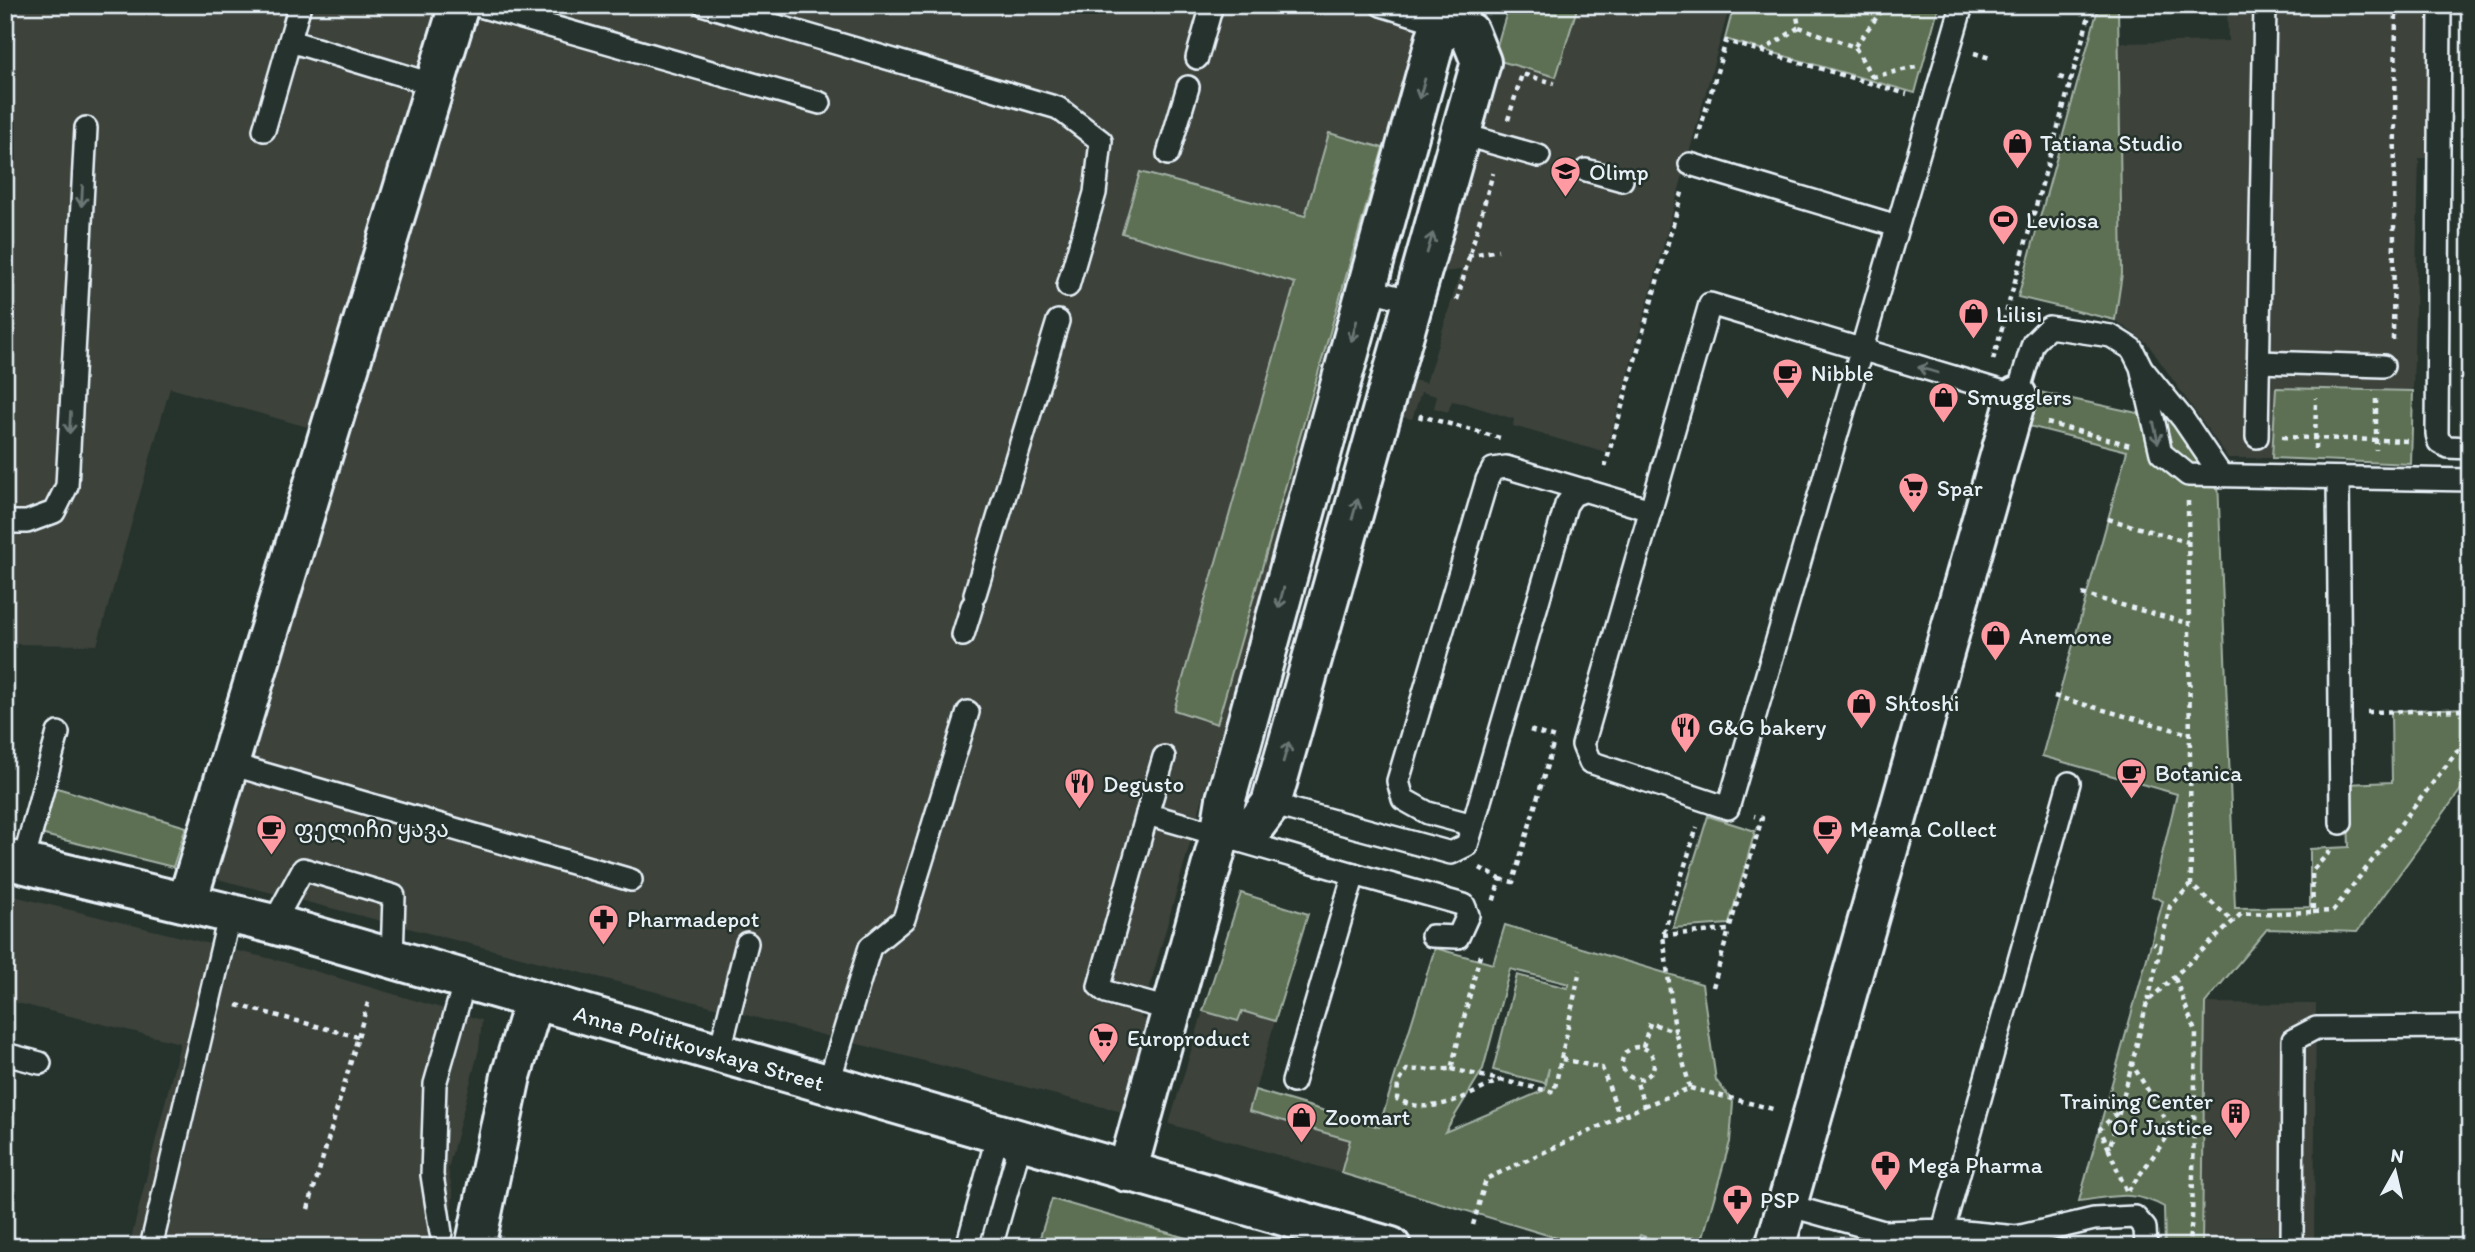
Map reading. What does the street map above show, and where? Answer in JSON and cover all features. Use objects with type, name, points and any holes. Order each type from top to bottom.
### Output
[{"type":"street","points":[[187,902],[458,5]]},
{"type":"street","points":[[1127,1172],[1220,835],[1230,786],[1292,555],[1443,14],[1469,32],[1481,62],[1271,804],[1256,824],[1220,835]]},
{"type":"street","points":[[1775,1247],[2015,405]]},
{"type":"street","name":"Anna Politkovskaya Street","points":[[14,861],[272,924],[1391,1247]]},
{"type":"street","points":[[458,1240],[534,1000]]},
{"type":"lane","points":[[264,130],[300,5]]},
{"type":"lane","points":[[476,5],[820,103]]},
{"type":"lane","points":[[705,5],[1058,108],[1091,133],[1101,141],[1096,193],[1068,286]]},
{"type":"lane","points":[[1197,58],[1212,5]]},
{"type":"lane","points":[[1381,5],[1443,14]]},
{"type":"lane","points":[[1962,5],[1863,350],[1728,808],[1590,762],[1583,745],[1710,304],[1863,350],[2015,405],[2033,344],[2049,327],[2066,327],[2111,336],[2132,349],[2141,367],[2183,419],[2221,475]]},
{"type":"lane","points":[[2265,5],[2259,362],[2265,437]]},
{"type":"lane","points":[[2440,5],[2439,442],[2448,447],[2470,448]]},
{"type":"lane","points":[[290,41],[435,85]]},
{"type":"lane","points":[[1168,154],[1188,87]]},
{"type":"lane","points":[[5,522],[27,522],[54,512],[67,486],[86,128]]},
{"type":"lane","points":[[1461,134],[1539,156]]},
{"type":"lane","points":[[1690,164],[1897,226]]},
{"type":"lane","points":[[1586,170],[1622,180]]},
{"type":"lane","points":[[1366,289],[1413,302]]},
{"type":"lane","points":[[963,635],[1058,321]]},
{"type":"lane","points":[[2259,362],[2383,366]]},
{"type":"lane","points":[[2141,367],[2161,453],[2188,475],[2470,480]]},
{"type":"lane","points":[[1472,825],[1428,813],[1402,799],[1398,780],[1487,480],[1493,470],[1506,467],[1651,510]]},
{"type":"lane","points":[[2338,478],[2341,823]]},
{"type":"lane","points":[[1271,804],[1451,853],[1467,845],[1566,505],[1573,495],[1586,490]]},
{"type":"lane","points":[[1292,555],[1339,568]]},
{"type":"lane","points":[[828,1085],[870,947],[904,919],[968,712]]},
{"type":"lane","points":[[14,861],[58,733]]},
{"type":"lane","points":[[1164,757],[1099,986],[1106,992],[1172,1010]]},
{"type":"lane","points":[[230,764],[631,880]]},
{"type":"lane","points":[[1943,1230],[2069,783]]},
{"type":"lane","points":[[1147,814],[1464,905],[1468,915],[1458,937],[1432,936]]},
{"type":"lane","points":[[272,924],[303,869],[394,896],[392,958]]},
{"type":"lane","points":[[1293,1082],[1354,874]]},
{"type":"lane","points":[[151,1247],[230,913]]},
{"type":"lane","points":[[719,1054],[747,943]]},
{"type":"lane","points":[[458,1240],[432,1175],[435,1084],[465,980]]},
{"type":"lane","points":[[2292,1247],[2293,1040],[2316,1028],[2470,1027]]},
{"type":"lane","points":[[5,1055],[40,1063]]},
{"type":"lane","points":[[967,1247],[1010,1138]]},
{"type":"lane","points":[[991,1247],[1010,1138]]},
{"type":"lane","points":[[1787,1205],[1884,1232],[1943,1230],[2017,1237],[2094,1219],[2135,1217],[2145,1228],[2146,1247]]},
{"type":"path","points":[[1795,5],[1799,27]]},
{"type":"path","points":[[1855,47],[1886,5]]},
{"type":"path","points":[[2383,366],[2393,342],[2396,5]]},
{"type":"path","points":[[1799,27],[1855,47],[1872,77],[1870,84]]},
{"type":"path","points":[[1761,52],[1799,27]]},
{"type":"path","points":[[1605,467],[1726,41],[1935,102]]},
{"type":"path","points":[[1872,77],[1924,64]]},
{"type":"path","points":[[2059,77],[2072,80]]},
{"type":"path","points":[[1483,253],[1498,250]]},
{"type":"path","points":[[2315,454],[2316,398]]},
{"type":"path","points":[[2376,398],[2376,455]]},
{"type":"path","points":[[2015,405],[2161,453]]},
{"type":"path","points":[[1380,421],[1416,432],[1421,416],[1488,435]]},
{"type":"path","points":[[2265,437],[2439,442]]},
{"type":"path","points":[[2109,1150],[2170,906],[2191,885],[2188,475]]},
{"type":"path","points":[[2108,519],[2188,542]]},
{"type":"path","points":[[2082,594],[2187,622]]},
{"type":"path","points":[[2147,1002],[2241,914],[2333,911],[2468,736],[2467,668],[2470,668]]},
{"type":"path","points":[[2054,696],[2189,734]]},
{"type":"path","points":[[2340,712],[2467,710]]},
{"type":"path","points":[[1451,853],[1500,879],[1513,882],[1555,738]]},
{"type":"path","points":[[1689,1088],[1675,1031],[1663,935],[1705,802]]},
{"type":"path","points":[[1713,987],[1762,818],[1728,808]]},
{"type":"path","points":[[2313,912],[2312,871],[2339,839],[2341,823]]},
{"type":"path","points":[[1493,905],[1500,879]]},
{"type":"path","points":[[2191,885],[2234,922]]},
{"type":"path","points":[[1663,935],[1729,930]]},
{"type":"path","points":[[1451,1069],[1483,943]]},
{"type":"path","points":[[2154,943],[2160,949]]},
{"type":"path","points":[[1500,1080],[1432,1107],[1411,1107],[1397,1099],[1398,1084],[1407,1070],[1451,1069],[1554,1092],[1580,970]]},
{"type":"path","points":[[2175,978],[2196,1034],[2192,1220],[2188,1247]]},
{"type":"path","points":[[211,998],[358,1037]]},
{"type":"path","points":[[308,1209],[369,999]]},
{"type":"path","points":[[1643,1048],[1650,1023],[1675,1031]]},
{"type":"path","points":[[1632,1047],[1643,1048],[1651,1053],[1653,1069],[1646,1077],[1636,1079],[1626,1074],[1622,1058],[1632,1047]]},
{"type":"path","points":[[1561,1059],[1602,1068],[1620,1117]]},
{"type":"path","points":[[2118,1111],[2100,1129],[2127,1192],[2172,1130],[2132,1064]]},
{"type":"path","points":[[1636,1079],[1644,1106]]},
{"type":"path","points":[[1473,1225],[1486,1179],[1689,1088],[1777,1110]]},
{"type":"shaded area","points":[[5,5],[1425,5],[1141,1018],[1149,1021],[1126,1113],[206,876],[339,436],[170,388],[97,645],[5,644]],"holes":[[[1329,133],[1382,148],[1217,724],[1174,710],[1296,283],[1140,172],[1305,216]]]},
{"type":"shaded area","name":"Olimp","points":[[1509,5],[1730,5],[1606,453],[1513,426],[1514,419],[1466,404],[1452,401],[1448,412],[1434,408],[1437,396],[1421,392],[1412,419],[1397,416],[1408,379],[1426,383],[1461,270],[1433,273]]},
{"type":"shaded area","points":[[2227,5],[2454,5],[2452,158],[2419,158],[2413,391],[2276,388],[2272,458],[2228,458],[2147,343],[2115,320],[2122,274],[2117,43],[2228,41]]},
{"type":"shaded area","points":[[5,894],[284,962],[482,1020],[479,1049],[448,1169],[453,1195],[448,1247],[129,1247],[180,1043],[5,1000]]},
{"type":"shaded area","points":[[2205,1003],[2316,1004],[2314,1247],[2202,1247]]},
{"type":"shaded area","points":[[1203,1011],[1237,1021],[1241,1011],[1275,1021],[1249,1111],[1351,1140],[1341,1173],[1169,1124]]},
{"type":"green space","points":[[1509,5],[1578,5],[1556,77],[1493,59]]},
{"type":"green space","points":[[1734,5],[1939,5],[1915,93],[1725,39]]},
{"type":"green space","points":[[2099,5],[2118,5],[2122,274],[2115,320],[2018,297]]},
{"type":"green space","points":[[1329,133],[1383,148],[1217,724],[1174,710],[1295,283],[1122,233],[1140,172],[1305,216]]},
{"type":"green space","points":[[2276,388],[2413,391],[2411,464],[2272,458]]},
{"type":"green space","points":[[2030,390],[2193,425],[2217,454],[2235,908],[2310,907],[2310,849],[2349,847],[2347,784],[2392,782],[2391,711],[2465,708],[2465,672],[2470,672],[2470,777],[2357,932],[2267,929],[2205,1003],[2202,1247],[2165,1247],[2164,1207],[2153,1201],[2132,1196],[2113,1196],[2079,1201],[2163,901],[2152,896],[2177,794],[2042,756],[2127,451],[2021,424]]},
{"type":"green space","points":[[54,787],[186,827],[173,867],[40,834]]},
{"type":"green space","points":[[1708,816],[1755,831],[1729,924],[1673,928]]},
{"type":"green space","points":[[1241,893],[1308,914],[1275,1021],[1242,1011],[1238,1021],[1203,1011]]},
{"type":"green space","points":[[1505,925],[1702,984],[1716,1080],[1733,1102],[1730,1142],[1700,1247],[1674,1247],[1640,1235],[1636,1247],[1587,1247],[1341,1173],[1350,1140],[1249,1111],[1255,1090],[1379,1127],[1435,948],[1493,964]],"holes":[[[1510,969],[1569,984],[1567,988],[1517,975],[1493,1070],[1545,1083],[1549,1068],[1545,1090],[1445,1132],[1483,1069]]]},
{"type":"green space","points":[[1052,1199],[1217,1247],[1037,1247]]},
{"type":"place","name":"Tatiana Studio","points":[[2017,170]]},
{"type":"place","name":"Olimp","points":[[1566,199]]},
{"type":"place","name":"Leviosa","points":[[2003,247]]},
{"type":"place","name":"Lilisi","points":[[1973,341]]},
{"type":"place","name":"Nibble","points":[[1788,400]]},
{"type":"place","name":"Smugglers","points":[[1944,424]]},
{"type":"place","name":"Spar","points":[[1914,515]]},
{"type":"place","name":"Anemone","points":[[1996,663]]},
{"type":"place","name":"Shtoshi","points":[[1862,730]]},
{"type":"place","name":"G&G bakery","points":[[1685,754]]},
{"type":"place","name":"Botanica","points":[[2132,800]]},
{"type":"place","name":"Degusto","points":[[1080,811]]},
{"type":"place","name":"ფელიჩი ყავა","points":[[271,856]]},
{"type":"place","name":"Meama Collect","points":[[1827,856]]},
{"type":"place","name":"Pharmadepot","points":[[604,946]]},
{"type":"place","name":"Europroduct","points":[[1104,1065]]},
{"type":"place","name":"Training Center Of Justice","points":[[2236,1141]]},
{"type":"place","name":"Zoomart","points":[[1302,1144]]},
{"type":"place","name":"Mega Pharma","points":[[1885,1192]]},
{"type":"place","name":"PSP","points":[[1737,1227]]}]
